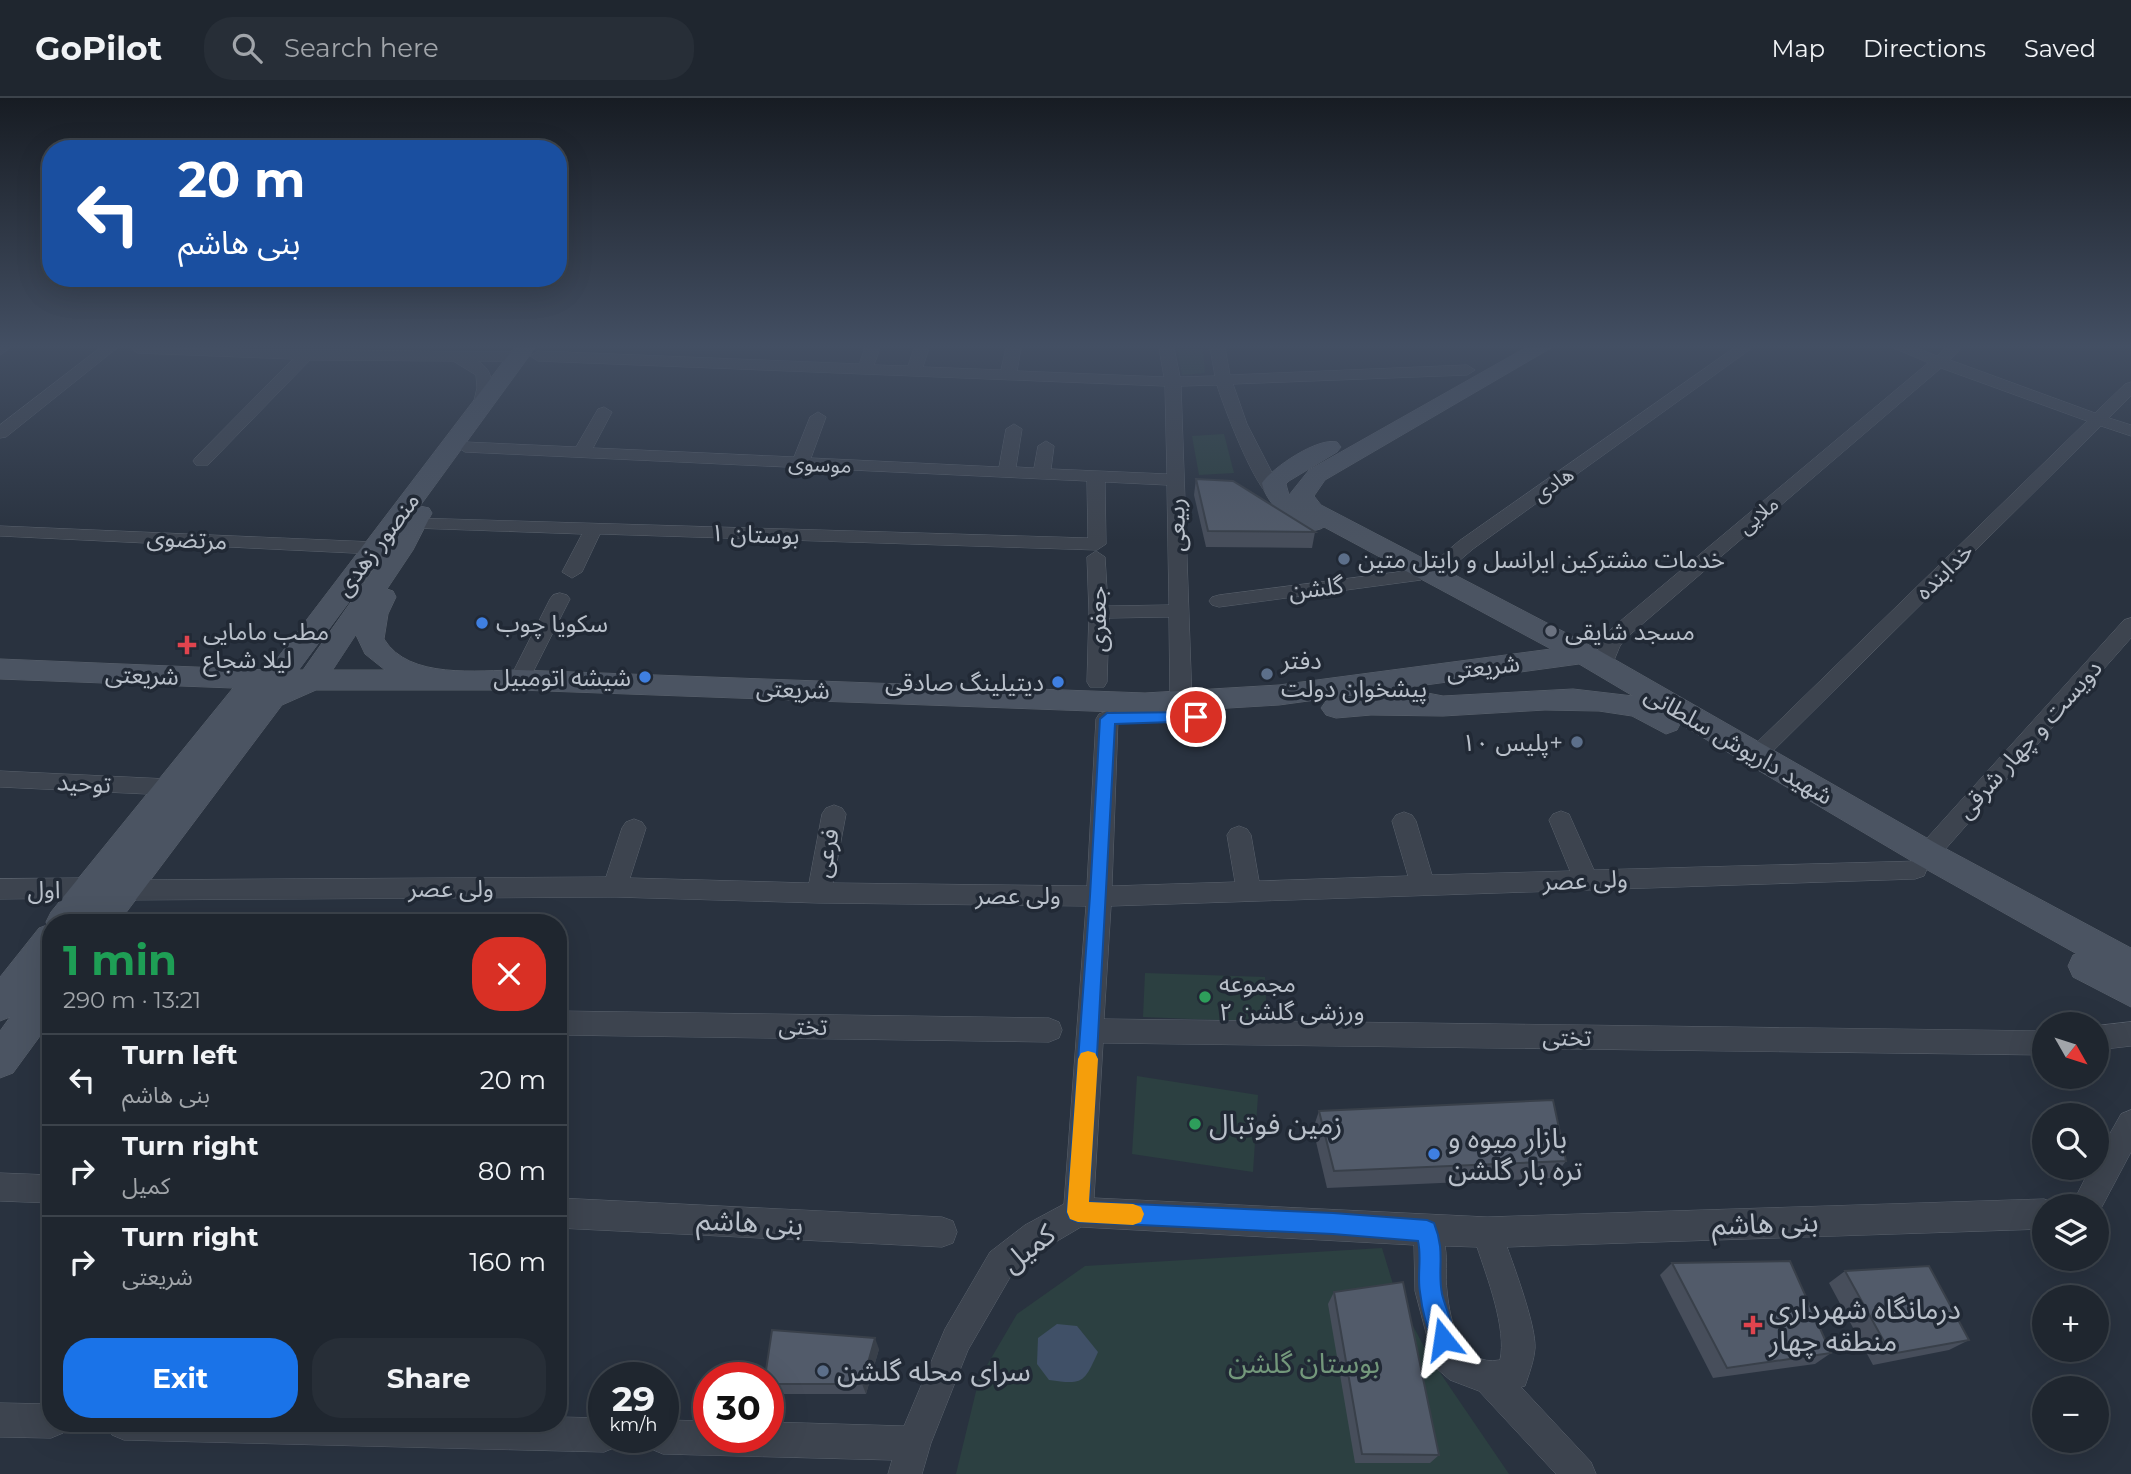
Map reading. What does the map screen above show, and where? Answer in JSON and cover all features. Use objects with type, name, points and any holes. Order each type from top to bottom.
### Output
[{"type":"main road","name":"منصور زهدی","points":[[312,679],[387,549],[476,412]]},
{"type":"main road","name":"منصور زهدی","points":[[105,914],[274,689],[387,549],[413,523],[491,412]]},
{"type":"main road","points":[[1340,532],[1301,516],[1280,502],[1274,494],[1274,483],[1280,476],[1336,442],[1391,412]]},
{"type":"main road","points":[[1340,532],[1312,510],[1301,496],[1311,481],[1327,469],[1428,412]]},
{"type":"main road","name":"شهید داریوش سلطانی","points":[[1340,532],[1593,660],[1750,761],[1921,861],[2131,991]]},
{"type":"main road","points":[[387,549],[401,565],[370,618],[368,637],[376,651],[427,679]]},
{"type":"main road","name":"شهید داریوش سلطانی","points":[[1423,575],[1480,612],[1511,638],[1510,652],[1504,664]]},
{"type":"main road","name":"شریعتی","points":[[274,689],[312,679],[519,680],[1099,702],[1181,702],[1279,695],[1374,684],[1422,674],[1504,664],[1593,660]]},
{"type":"main road","name":"ملایی","points":[[1588,701],[1600,683],[1593,660]]},
{"type":"main road","points":[[1504,664],[1530,665],[1555,675],[1561,684],[1559,692],[1546,702]]},
{"type":"main road","name":"شریعتی","points":[[0,669],[274,689],[793,705],[1107,719],[1221,717],[1371,705],[1443,706],[1546,702]]},
{"type":"main road","points":[[1422,674],[1411,677],[1406,685],[1407,693],[1425,704],[1443,706]]},
{"type":"main road","points":[[0,688],[239,698],[274,689]]},
{"type":"main road","points":[[68,914],[239,698]]},
{"type":"main road","name":"شهید داریوش سلطانی","points":[[1546,702],[1617,703],[1642,709],[1750,761]]},
{"type":"main road","name":"شهید داریوش سلطانی","points":[[1921,861],[2131,966]]},
{"type":"main road","points":[[88,888],[122,890]]},
{"type":"main road","points":[[0,1061],[27,1008],[42,964]]},
{"type":"street","points":[[0,433],[27,412]]},
{"type":"street","points":[[202,461],[250,412]]},
{"type":"street","points":[[581,454],[604,412]]},
{"type":"street","name":"ربیعی","points":[[1174,412],[1181,702]]},
{"type":"street","points":[[1234,412],[1250,451],[1274,494]]},
{"type":"street","name":"هادی","points":[[1423,575],[1654,412]]},
{"type":"street","name":"ملایی","points":[[1593,660],[1619,633],[1879,412]]},
{"type":"street","points":[[2084,412],[2131,431]]},
{"type":"street","name":"خدابنده","points":[[1750,761],[2107,412]]},
{"type":"street","points":[[800,463],[818,417]]},
{"type":"street","points":[[1006,474],[1014,429]]},
{"type":"street","points":[[1042,475],[1046,446]]},
{"type":"street","name":"موسوی","points":[[465,447],[1175,480]]},
{"type":"street","name":"جعفری","points":[[1096,476],[1097,682]]},
{"type":"street","name":"بوستان ۱","points":[[413,523],[1096,551]]},
{"type":"street","points":[[572,572],[593,530]]},
{"type":"street","name":"مرتضوی","points":[[0,531],[387,549]]},
{"type":"street","name":"گلشن","points":[[1219,601],[1423,575]]},
{"type":"street","points":[[519,680],[560,599]]},
{"type":"street","points":[[1098,612],[1179,611]]},
{"type":"street","name":"دویست و چهار شرقی","points":[[1921,861],[2131,625]]},
{"type":"street","name":"کمیل","points":[[909,1459],[956,1340],[1001,1263],[1036,1236],[1078,1212],[1099,896],[1107,719]]},
{"type":"street","name":"توحید","points":[[0,779],[168,787]]},
{"type":"street","name":"فرعی","points":[[819,893],[834,814]]},
{"type":"street","points":[[1561,820],[1586,881]]},
{"type":"street","points":[[1404,821],[1422,884]]},
{"type":"street","points":[[615,887],[635,828]]},
{"type":"street","points":[[1239,835],[1249,892]]},
{"type":"street","name":"ولی عصر","points":[[122,890],[615,887],[819,893],[1099,896],[1586,881],[1921,861]]},
{"type":"street","name":"اول","points":[[0,889],[88,888]]},
{"type":"street","name":"تختی","points":[[567,1023],[1049,1030]]},
{"type":"street","name":"تختی","points":[[1090,1031],[2032,1043]]},
{"type":"street","points":[[2109,1037],[2131,1034]]},
{"type":"street","points":[[2093,1194],[2131,1123]]},
{"type":"street","points":[[0,1186],[42,1188]]},
{"type":"street","points":[[1078,1212],[1320,1223],[1427,1231],[1432,1257],[1430,1291],[1447,1355],[1462,1368],[1490,1378],[1579,1474]]},
{"type":"street","name":"بنی هاشم","points":[[567,1213],[942,1232]]},
{"type":"street","name":"بنی هاشم","points":[[1427,1231],[1487,1232],[2032,1214]]},
{"type":"street","points":[[1487,1232],[1504,1282],[1519,1347],[1513,1374],[1490,1378]]},
{"type":"street","points":[[0,1420],[42,1421]]},
{"type":"street","points":[[484,1432],[588,1435]]},
{"type":"street","points":[[679,1438],[909,1459]]},
{"type":"green space","points":[[1224,434],[1234,473],[1199,475],[1192,436]]},
{"type":"green space","name":"مجموعه ورزشی گلشن ۲","points":[[1145,973],[1265,977],[1267,1022],[1143,1017]]},
{"type":"green space","name":"زمین فوتبال","points":[[1137,1076],[1258,1095],[1253,1172],[1132,1154]]},
{"type":"green space","name":"بوستان گلشن","points":[[1382,1248],[1396,1294],[1430,1358],[1509,1474],[956,1474],[979,1379],[1017,1314],[1085,1266]]},
{"type":"water","points":[[1057,1324],[1077,1326],[1098,1352],[1085,1376],[1076,1382],[1049,1380],[1037,1364],[1038,1338]]},
{"type":"building","points":[[1196,479],[1233,481],[1315,532],[1208,531]]},
{"type":"building","name":"بازار میوه و تره بار گلشن","points":[[1553,1100],[1566,1161],[1334,1171],[1319,1111]]},
{"type":"building","points":[[1790,1261],[1831,1353],[1727,1368],[1672,1263]]},
{"type":"building","points":[[1929,1266],[1969,1340],[1891,1354],[1845,1271]]},
{"type":"building","points":[[1403,1282],[1439,1455],[1362,1454],[1334,1292]]},
{"type":"building","name":"سرای محله گلشن","points":[[772,1330],[875,1338],[862,1384],[784,1384],[784,1362],[767,1362]]},
{"type":"slow traffic","points":[[1088,1059],[1078,1212],[1133,1214]]},
{"type":"place","name":"خدمات مشترکین ایرانسل و رایتل متین","points":[[1344,559]]},
{"type":"place","name":"سکویا چوب","points":[[482,623]]},
{"type":"place","name":"مسجد شایقی","points":[[1551,631]]},
{"type":"place","name":"مطب مامایی لیلا شجاع","points":[[187,645]]},
{"type":"place","name":"دفتر پیشخوان دولت","points":[[1267,674]]},
{"type":"place","name":"شیشه اتومبیل","points":[[645,677]]},
{"type":"place","name":"دیتیلینگ صادقی","points":[[1058,682]]},
{"type":"place","name":"پلیس ۱۰+","points":[[1577,742]]},
{"type":"place","name":"مجموعه ورزشی گلشن ۲","points":[[1205,997]]},
{"type":"place","name":"زمین فوتبال","points":[[1195,1124]]},
{"type":"place","name":"بازار میوه و تره بار گلشن","points":[[1434,1154]]},
{"type":"place","name":"درمانگاه شهرداری منطقه چهار","points":[[1753,1325]]},
{"type":"place","name":"سرای محله گلشن","points":[[823,1371]]},
{"type":"route","points":[[1196,717],[1107,719],[1099,896],[1078,1212],[1427,1231],[1432,1257],[1430,1291],[1443,1339]]}]
